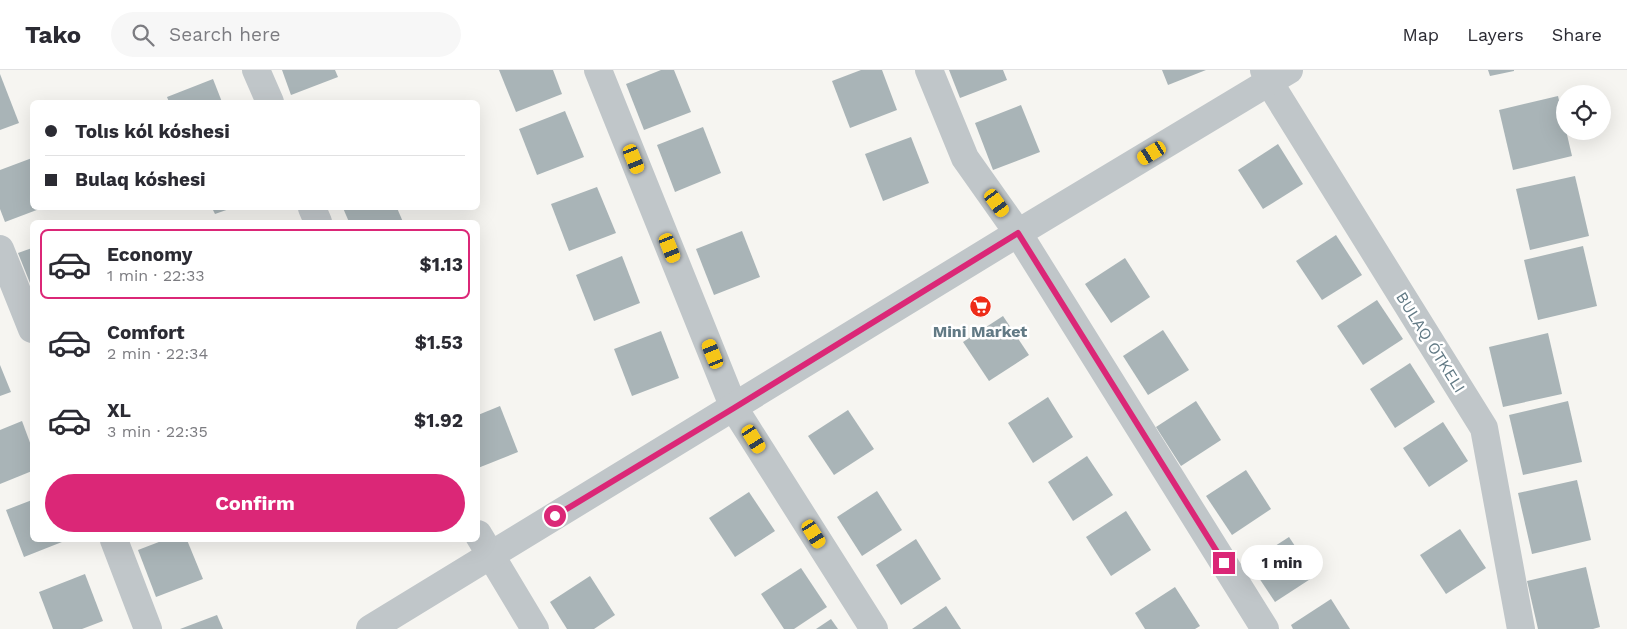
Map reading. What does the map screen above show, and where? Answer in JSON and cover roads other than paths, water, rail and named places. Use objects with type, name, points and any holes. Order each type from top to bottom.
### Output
[{"type":"street","points":[[256,70],[269,100]]},
{"type":"street","points":[[598,70],[734,408],[874,629]]},
{"type":"street","points":[[929,70],[965,158],[1018,233],[1265,629]]},
{"type":"street","points":[[370,629],[484,544],[734,408],[1274,74]]},
{"type":"street","name":"BULAQ ÓTKELI","points":[[1274,74],[1484,428],[1521,629]]},
{"type":"street","points":[[0,249],[30,324]]},
{"type":"street","points":[[115,542],[148,629]]},
{"type":"street","points":[[484,544],[535,629]]},
{"type":"place","name":"Mini Market","points":[[980,307]]}]
